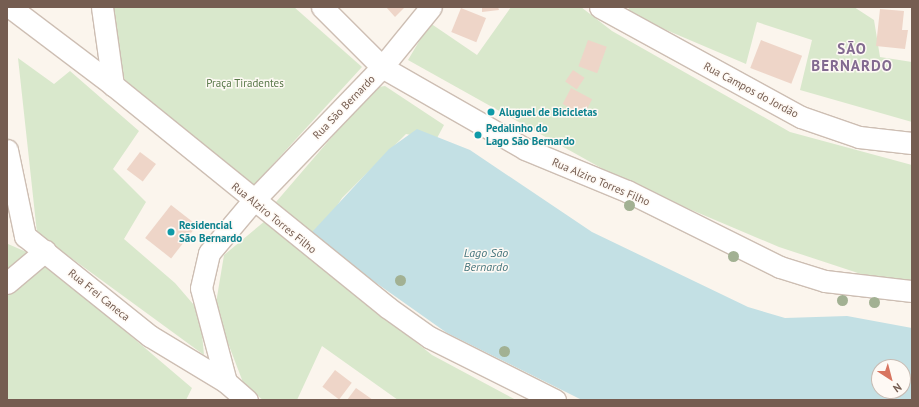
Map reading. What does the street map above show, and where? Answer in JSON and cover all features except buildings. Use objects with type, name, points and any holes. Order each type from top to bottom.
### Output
[{"type":"street","name":"Rua Alziro Torres Filho","points":[[10,7],[113,85],[252,202],[429,338],[555,400]]},
{"type":"street","points":[[102,7],[113,85]]},
{"type":"street","name":"Rua Alziro Torres Filho","points":[[322,7],[382,67],[525,149],[627,191],[780,267],[825,281],[912,291]]},
{"type":"street","name":"Rua São Bernardo","points":[[226,382],[201,288],[209,253],[252,202],[382,67],[431,7]]},
{"type":"street","name":"Rua Campos do Jordão","points":[[600,7],[801,117],[859,137],[912,143]]},
{"type":"street","name":"Rua Frei Caneca","points":[[7,150],[25,236],[150,336],[226,382],[247,400]]},
{"type":"street","points":[[7,283],[45,251]]},
{"type":"green space","name":"Praça Tiradentes","points":[[111,7],[294,7],[362,67],[254,185],[134,93],[122,75]]},
{"type":"green space","points":[[511,7],[581,7],[612,31],[790,132],[912,165],[912,281],[861,274],[779,247],[628,183],[408,60],[430,23],[477,55]]},
{"type":"green space","points":[[631,7],[854,7],[874,20],[880,57],[912,62],[912,122],[800,90],[812,40],[757,22],[746,64],[624,12]]},
{"type":"green space","points":[[18,58],[54,84],[70,71],[139,131],[113,169],[146,202],[124,239],[175,283],[200,312],[204,355],[37,233]]},
{"type":"green space","points":[[385,86],[444,125],[436,140],[406,134],[342,198],[325,225],[310,239],[276,210],[276,202],[374,88]]},
{"type":"green space","points":[[265,221],[432,355],[516,400],[398,400],[322,346],[297,400],[263,400],[244,385],[215,309],[224,255]]},
{"type":"green space","points":[[7,236],[8,244],[38,257],[192,388],[186,400],[7,400]]},
{"type":"water","name":"Lago São Bernardo","points":[[417,129],[470,150],[592,232],[748,307],[785,318],[847,316],[912,328],[912,400],[582,400],[447,333],[314,239],[313,231],[389,149]]},
{"type":"place","name":"Aluguel de Bicicletas","points":[[491,112]]},
{"type":"place","name":"Pedalinho do Lago São Bernardo","points":[[478,135]]},
{"type":"place","name":"Residencial São Bernardo","points":[[171,232]]},
{"type":"district","name":"SÃO BERNARDO","points":[[852,56]]}]
